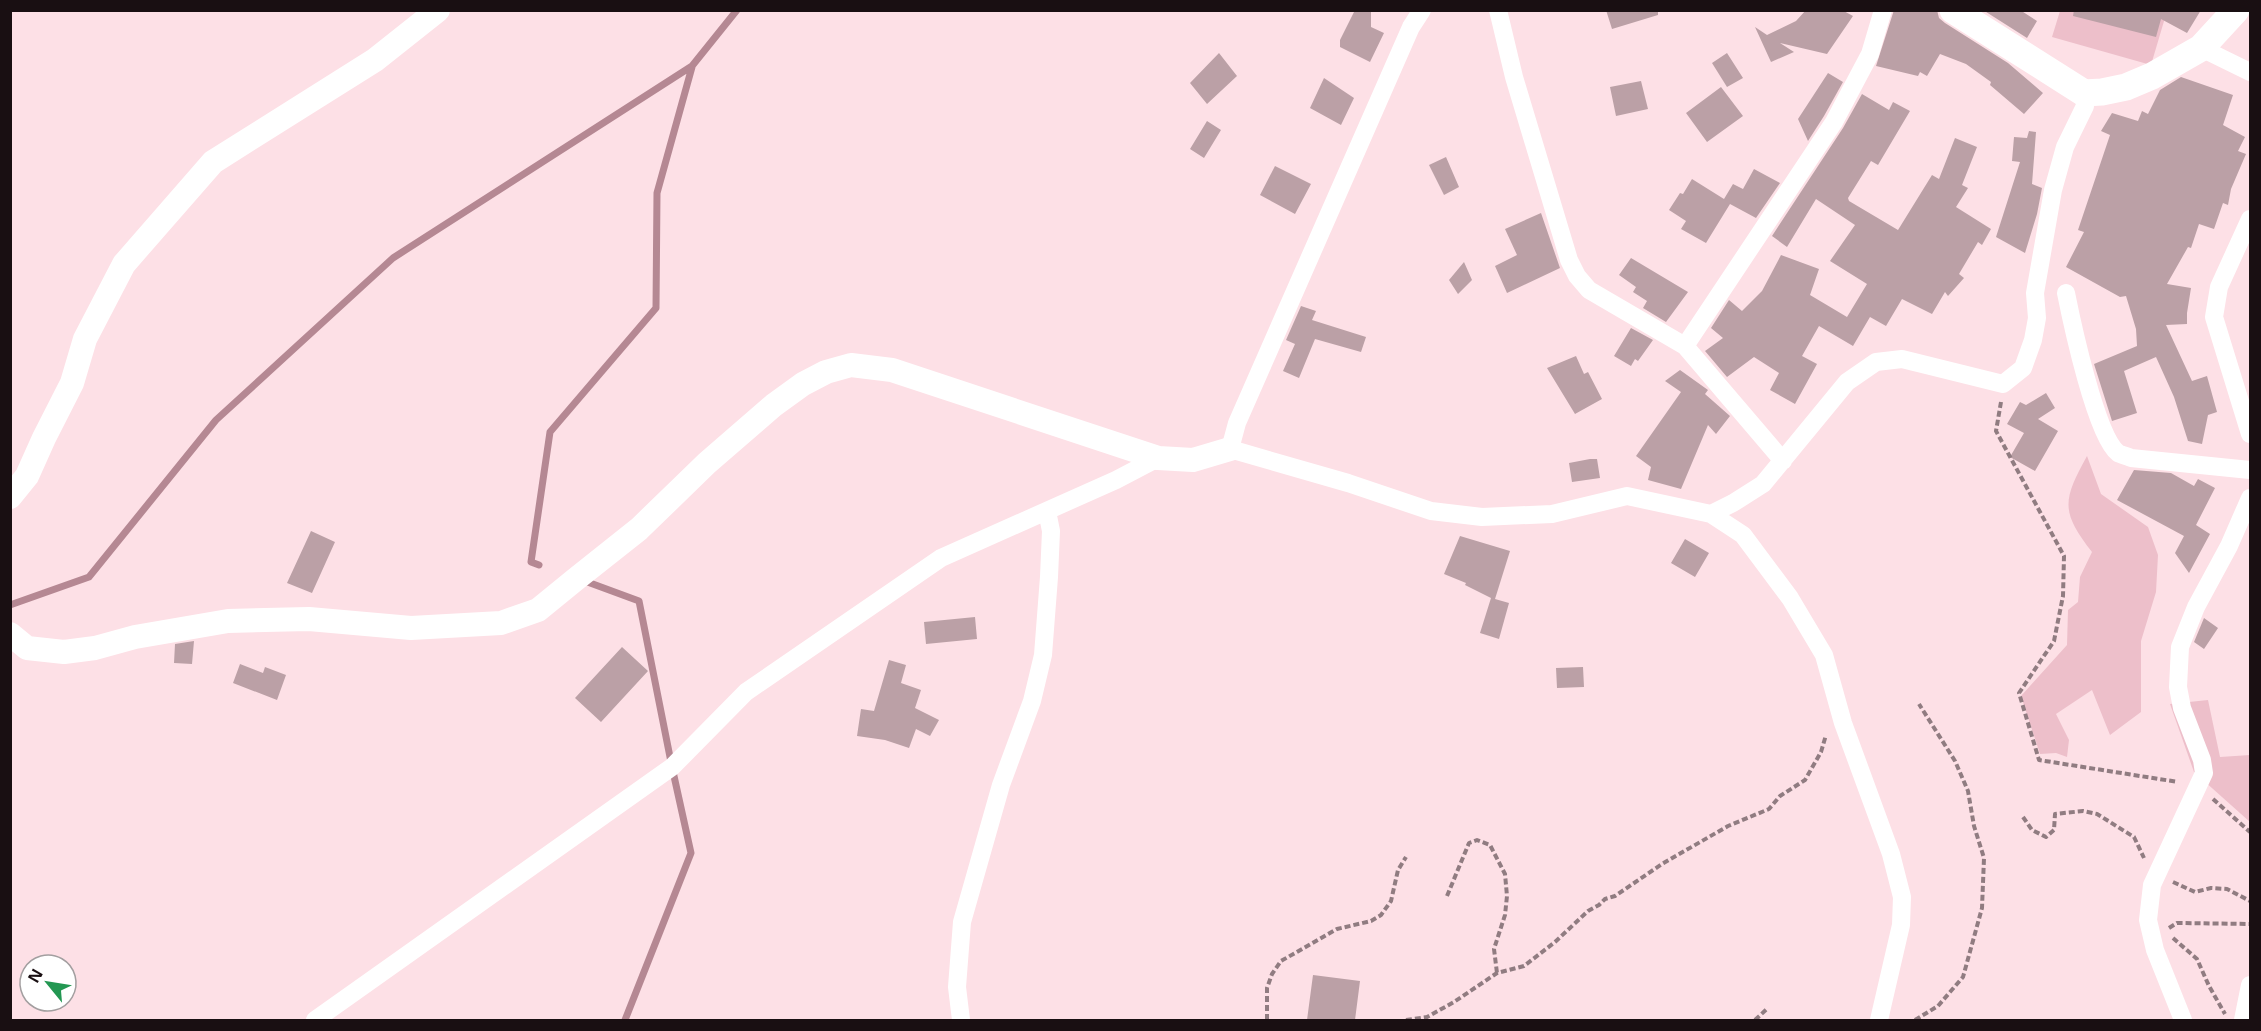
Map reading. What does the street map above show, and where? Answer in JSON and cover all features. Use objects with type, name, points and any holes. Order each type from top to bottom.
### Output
[{"type":"main road","points":[[1953,10],[2084,93],[2126,87],[2152,76],[2201,48],[2236,10]]},
{"type":"street","points":[[10,497],[27,477],[72,384],[85,339],[124,264],[213,162],[375,60],[438,10]]},
{"type":"street","points":[[1230,449],[1237,423],[1407,38],[1422,10]]},
{"type":"street","points":[[1498,10],[1514,77],[1569,260],[1577,276],[1589,290],[1685,346],[1783,461]]},
{"type":"street","points":[[1685,346],[1834,122],[1870,54],[1883,10]]},
{"type":"street","points":[[2201,48],[2250,72]]},
{"type":"street","points":[[1711,514],[1763,484],[1847,382],[1876,362],[1902,359],[2003,384],[2023,368],[2033,340],[2037,318],[2035,293],[2054,190],[2065,147],[2085,106],[2084,93]]},
{"type":"street","points":[[2250,219],[2219,287],[2214,317],[2250,434]]},
{"type":"street","points":[[2066,293],[2088,385],[2108,440],[2118,453],[2131,458],[2250,471]]},
{"type":"street","points":[[10,634],[27,648],[64,652],[95,648],[135,637],[228,621],[309,620],[411,628],[501,623],[538,610],[639,529],[707,463],[774,405],[803,384],[826,372],[851,366],[892,370],[1158,458],[1193,460],[1230,449],[1348,483],[1431,511],[1482,517],[1552,514],[1627,496],[1711,514],[1743,536],[1790,598],[1824,655],[1843,723],[1891,854],[1902,897],[1901,925],[1879,1020]]},
{"type":"street","points":[[315,1020],[672,767],[746,692],[941,558],[1116,480],[1158,458]]},
{"type":"street","points":[[2183,1020],[2156,950],[2148,920],[2152,885],[2204,773],[2204,767],[2182,708],[2178,687],[2180,647],[2196,607],[2229,546],[2250,498]]},
{"type":"street","points":[[961,1020],[957,987],[962,922],[1001,785],[1032,701],[1043,655],[1051,531],[1047,511]]},
{"type":"street","points":[[2243,1020],[2250,985]]},
{"type":"path","points":[[2003,384],[1996,431],[2064,556],[2063,596],[2054,641],[2019,693],[2039,760],[2198,785],[2250,832]]},
{"type":"path","points":[[1915,1020],[1938,1006],[1963,977],[1982,909],[1984,858],[1974,826],[1968,791],[1955,761],[1919,704]]},
{"type":"path","points":[[1406,1020],[1427,1017],[1497,973],[1524,966],[1605,899],[1615,896],[1662,864],[1728,826],[1769,809],[1780,796],[1805,780],[1821,752],[1826,733],[1843,723]]},
{"type":"path","points":[[2023,817],[2032,830],[2046,837],[2054,830],[2055,814],[2083,811],[2097,814],[2134,837],[2145,860],[2163,878],[2195,892],[2211,888],[2227,889],[2250,901]]},
{"type":"path","points":[[1447,896],[1469,843],[1477,840],[1490,845],[1505,874],[1507,896],[1505,915],[1494,949],[1497,973]]},
{"type":"path","points":[[1267,1020],[1267,988],[1272,974],[1281,962],[1337,929],[1371,921],[1381,915],[1391,901],[1398,870],[1406,857]]},
{"type":"path","points":[[2230,1020],[2219,1005],[2197,959],[2167,933],[2169,928],[2177,923],[2250,924]]},
{"type":"path","points":[[1755,1020],[1767,1008]]},
{"type":"shaded area","points":[[2060,11],[2167,11],[2151,65],[2052,37]]},
{"type":"shaded area","points":[[2087,456],[2101,494],[2148,527],[2158,555],[2156,592],[2141,641],[2141,712],[2110,735],[2092,690],[2056,714],[2069,740],[2067,757],[2056,753],[2040,754],[2021,696],[2067,645],[2068,610],[2078,602],[2080,577],[2092,552],[2074,526],[2069,505],[2073,484]]},
{"type":"shaded area","points":[[2208,700],[2220,757],[2250,755],[2250,822],[2194,772],[2170,704]]},
{"type":"building","points":[[1355,10],[1371,10],[1371,27],[1384,33],[1370,62],[1340,47],[1340,40]]},
{"type":"building","points":[[1606,10],[1658,10],[1658,15],[1612,29]]},
{"type":"building","points":[[1806,10],[1842,10],[1853,16],[1827,54],[1780,43],[1794,52],[1771,62],[1755,27],[1767,35],[1796,21]]},
{"type":"building","points":[[1894,10],[1937,10],[1939,18],[1945,23],[2008,63],[2043,93],[2024,114],[1990,85],[1991,82],[1966,64],[1940,54],[1927,76],[1920,72],[1918,76],[1876,66]]},
{"type":"building","points":[[1983,10],[2020,10],[2037,21],[2027,38]]},
{"type":"building","points":[[2074,10],[2201,10],[2187,33],[2161,19],[2156,37],[2073,16]]},
{"type":"building","points":[[1219,53],[1237,76],[1207,104],[1190,83]]},
{"type":"building","points":[[1727,53],[1743,78],[1727,87],[1712,63]]},
{"type":"building","points":[[1828,73],[1843,82],[1808,141],[1798,119]]},
{"type":"building","points":[[2181,77],[2233,95],[2223,125],[2245,137],[2238,151],[2246,154],[2231,189],[2228,205],[2223,203],[2214,229],[2199,224],[2191,248],[2188,247],[2167,284],[2191,288],[2187,324],[2166,325],[2192,381],[2207,376],[2217,412],[2208,415],[2202,444],[2188,441],[2174,397],[2156,357],[2124,371],[2137,413],[2112,421],[2094,364],[2137,346],[2136,329],[2126,296],[2120,297],[2066,267],[2084,232],[2078,230],[2110,135],[2101,131],[2112,113],[2138,121],[2142,111],[2148,114],[2160,90]]},
{"type":"building","points":[[1324,78],[1354,98],[1341,125],[1310,108]]},
{"type":"building","points":[[1641,81],[1648,109],[1616,116],[1610,87]]},
{"type":"building","points":[[1721,87],[1743,116],[1707,142],[1686,113]]},
{"type":"building","points":[[1862,94],[1889,110],[1893,102],[1910,111],[1878,165],[1871,161],[1848,198],[1849,201],[1898,230],[1932,175],[1939,179],[1955,138],[1977,147],[1962,185],[1968,188],[1956,207],[1991,229],[1982,245],[1978,242],[1959,274],[1964,278],[1948,296],[1945,292],[1932,314],[1902,299],[1886,326],[1870,317],[1853,346],[1819,326],[1802,356],[1817,364],[1795,404],[1770,390],[1779,373],[1754,357],[1727,377],[1705,351],[1723,338],[1711,328],[1729,300],[1742,311],[1762,291],[1781,255],[1819,269],[1810,295],[1847,317],[1867,284],[1830,261],[1855,225],[1816,199],[1787,247],[1772,236],[1843,128]]},
{"type":"building","points":[[1207,121],[1221,130],[1204,158],[1190,149]]},
{"type":"building","points":[[2029,131],[2036,132],[2032,184],[2042,188],[2025,253],[1996,237],[2020,162],[2012,161],[2014,137],[2027,138]]},
{"type":"building","points":[[1446,157],[1459,187],[1444,195],[1429,165]]},
{"type":"building","points":[[1275,166],[1311,184],[1295,214],[1260,195]]},
{"type":"building","points":[[1754,169],[1780,183],[1756,218],[1730,204],[1706,243],[1681,229],[1686,221],[1669,210],[1692,179],[1724,199],[1733,184],[1743,189]]},
{"type":"building","points":[[1541,213],[1560,268],[1507,293],[1495,266],[1517,255],[1505,229]]},
{"type":"building","points":[[1631,258],[1688,292],[1666,322],[1643,308],[1647,301],[1633,292],[1636,287],[1619,275]]},
{"type":"building","points":[[1464,262],[1472,280],[1458,294],[1449,280]]},
{"type":"building","points":[[1301,306],[1316,311],[1312,320],[1366,337],[1361,352],[1315,339],[1299,378],[1283,371],[1295,344],[1286,340]]},
{"type":"building","points":[[1631,328],[1653,340],[1638,361],[1635,359],[1631,366],[1614,356]]},
{"type":"building","points":[[1576,356],[1584,374],[1588,372],[1602,399],[1575,414],[1547,368]]},
{"type":"building","points":[[1680,370],[1708,390],[1705,394],[1730,416],[1716,434],[1708,425],[1681,489],[1648,480],[1651,467],[1636,456],[1681,392],[1665,381]]},
{"type":"building","points":[[2046,393],[2055,408],[2038,419],[2058,431],[2035,471],[2010,457],[2024,433],[2007,424],[2020,402],[2026,405]]},
{"type":"building","points":[[1597,459],[1600,478],[1572,482],[1569,463]]},
{"type":"building","points":[[2134,470],[2171,473],[2194,486],[2198,479],[2215,488],[2196,525],[2210,534],[2189,573],[2175,553],[2184,536],[2117,500]]},
{"type":"building","points":[[311,531],[335,542],[312,593],[287,583]]},
{"type":"building","points":[[1460,536],[1510,551],[1495,599],[1509,603],[1499,639],[1480,633],[1491,598],[1465,585],[1466,583],[1444,574]]},
{"type":"building","points":[[1685,539],[1709,553],[1695,577],[1671,563]]},
{"type":"building","points":[[975,617],[977,639],[926,644],[924,622]]},
{"type":"building","points":[[2204,618],[2218,628],[2204,649],[2194,642]]},
{"type":"building","points":[[194,641],[192,664],[174,663],[175,644]]},
{"type":"building","points":[[622,647],[648,671],[601,722],[575,698]]},
{"type":"building","points":[[889,660],[906,665],[901,683],[921,690],[915,708],[939,720],[930,736],[916,729],[909,748],[885,740],[857,736],[861,709],[874,711]]},
{"type":"building","points":[[240,664],[263,673],[265,667],[286,675],[277,700],[233,683]]},
{"type":"building","points":[[1583,667],[1584,687],[1557,688],[1556,668]]},
{"type":"building","points":[[1313,975],[1360,981],[1355,1020],[1307,1020]]},
{"type":"waterway","points":[[10,605],[89,577],[216,420],[393,258],[692,66],[737,10]]},
{"type":"waterway","points":[[539,565],[531,562],[550,432],[656,308],[657,193],[692,67]]},
{"type":"waterway","points":[[582,580],[639,601],[691,853],[625,1020]]}]
